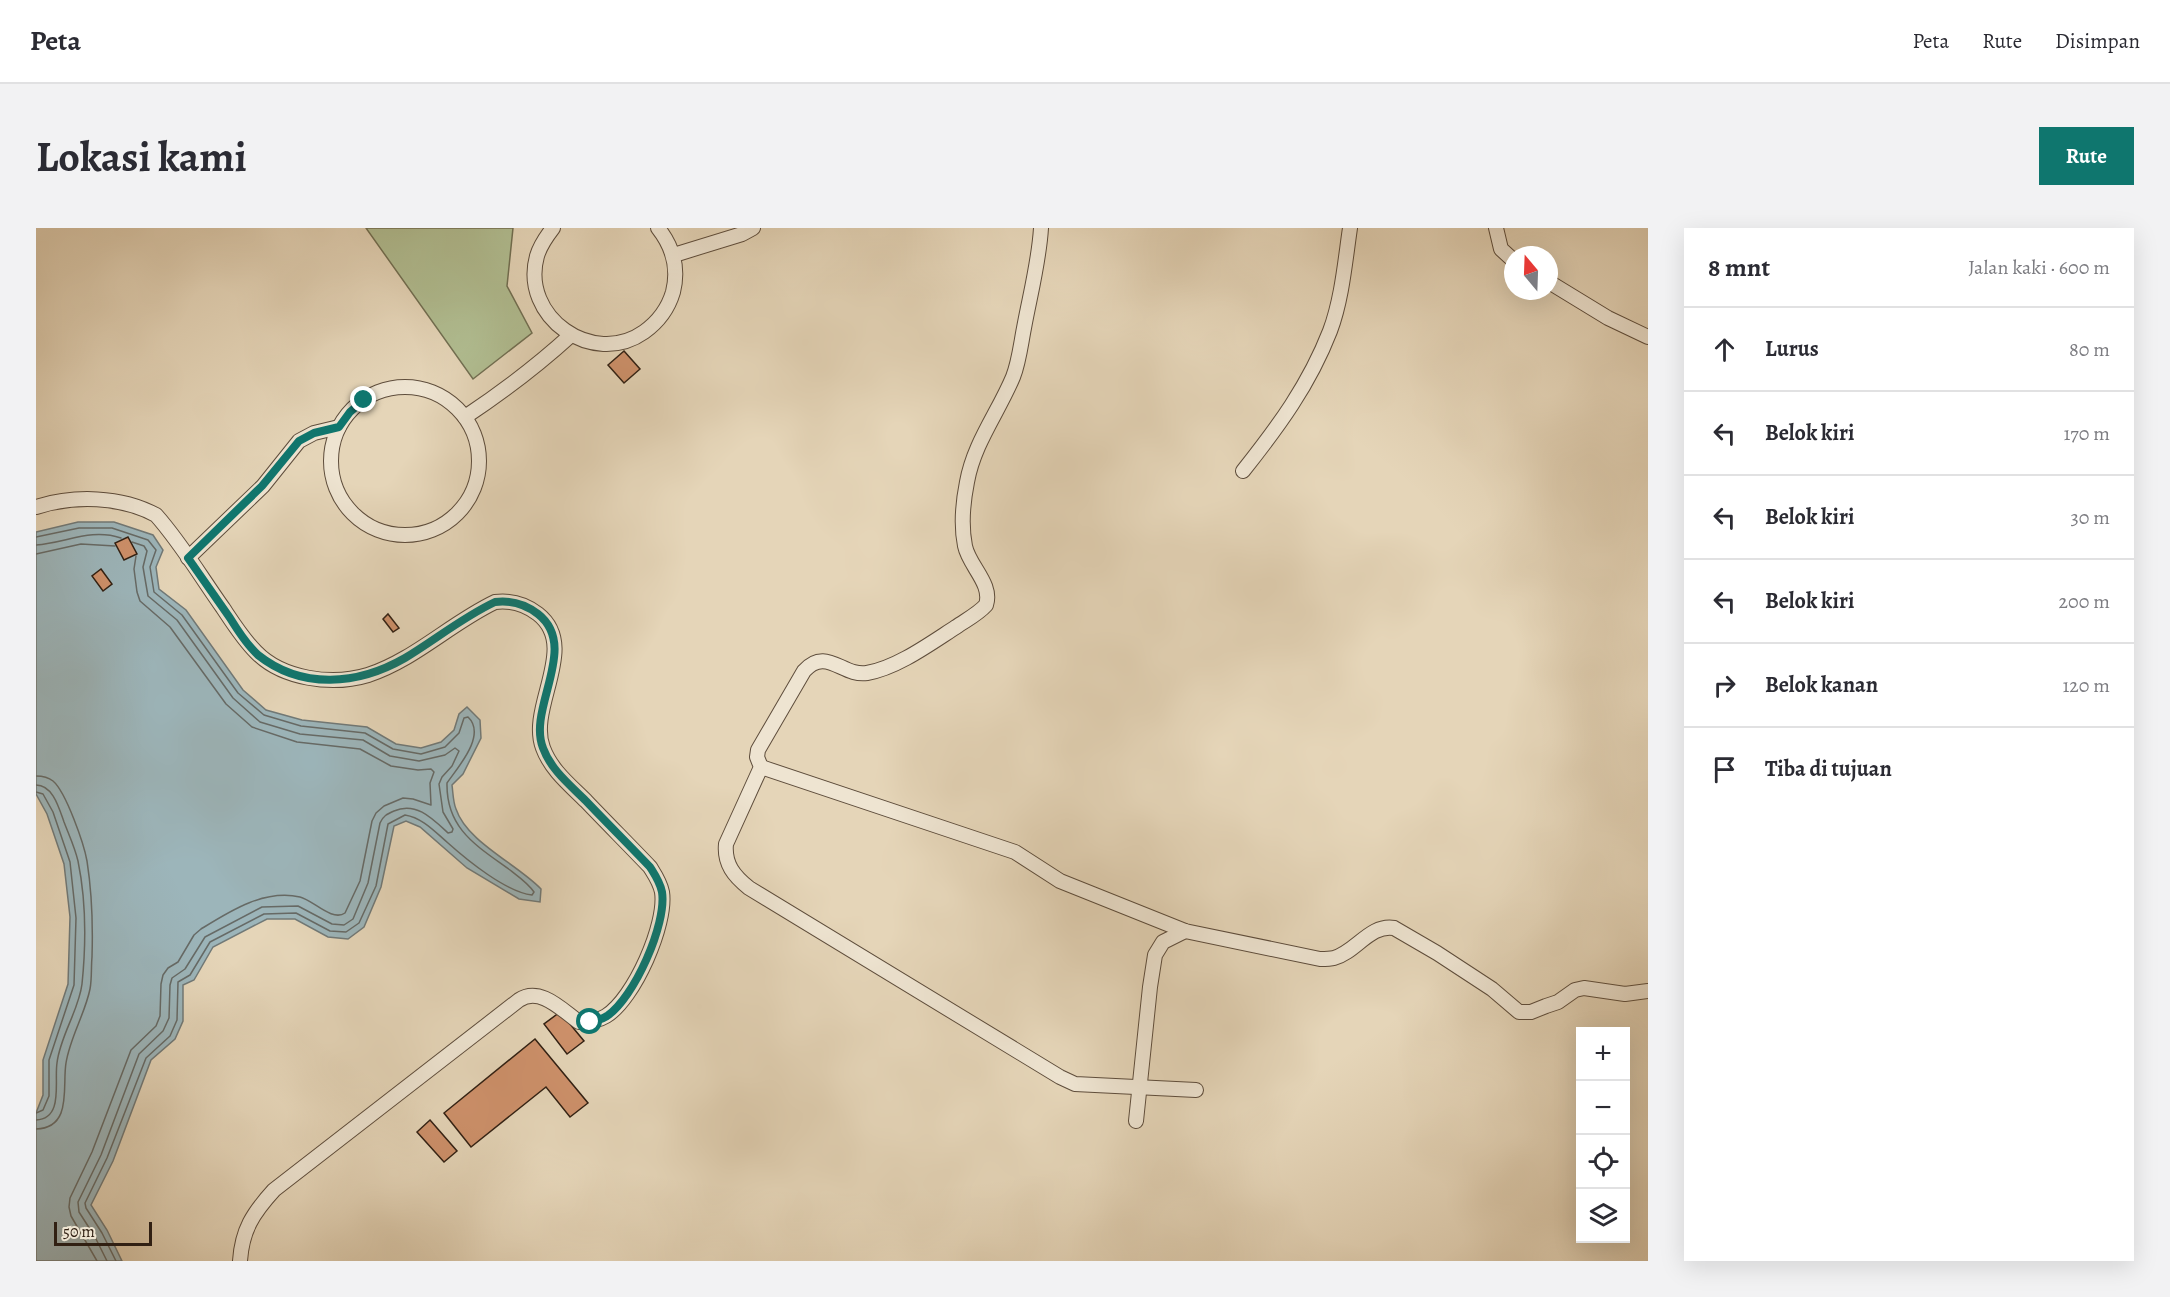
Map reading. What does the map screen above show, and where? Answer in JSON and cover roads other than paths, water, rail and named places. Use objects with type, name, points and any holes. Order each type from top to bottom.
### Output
[{"type":"street","points":[[552,228],[537,257],[536,289],[542,305],[550,318],[571,336],[591,343],[608,345],[639,336],[663,314],[671,299],[675,284],[674,255],[658,228]]},
{"type":"street","points":[[674,255],[742,234],[753,228]]},
{"type":"street","points":[[1041,228],[1040,249],[1014,375],[978,445],[967,480],[963,511],[965,545],[971,562],[985,586],[986,605],[916,653],[874,671],[858,674],[829,662],[820,661],[809,664],[758,750],[761,767],[726,843],[726,857],[737,878],[780,908],[1060,1077],[1075,1084],[1196,1090]]},
{"type":"street","points":[[1243,471],[1284,419],[1306,383],[1330,330],[1343,277],[1350,228]]},
{"type":"street","points":[[1496,228],[1501,249],[1504,252]]},
{"type":"street","points":[[1558,287],[1608,318],[1648,337]]},
{"type":"street","points":[[465,417],[514,385],[571,336]]},
{"type":"street","points":[[399,388],[418,388],[436,394],[452,404],[465,417],[474,433],[479,451],[479,470],[475,488],[466,504],[453,518],[438,528],[420,534],[401,536],[366,525],[351,513],[340,498],[333,481],[331,463],[333,444],[339,427],[350,412],[364,400],[381,392],[399,388]]},
{"type":"street","points":[[188,558],[262,486],[299,441],[314,433],[339,427]]},
{"type":"street","points":[[36,507],[86,499],[117,501],[142,507],[156,515],[257,654],[276,666],[310,678],[328,681],[368,675],[403,659],[495,602],[518,603],[533,610],[544,618],[552,634],[555,649],[540,730],[542,747],[558,772],[650,867],[662,891],[657,932],[645,960],[627,994],[607,1016],[590,1022],[579,1022],[539,995],[530,995],[519,1000],[274,1190],[258,1207],[249,1224],[241,1243],[240,1261]]},
{"type":"street","points":[[761,767],[1015,852],[1060,881],[1185,931],[1320,959],[1334,958],[1344,954],[1378,929],[1386,926],[1394,928],[1437,953],[1492,989],[1519,1012],[1531,1012],[1558,1002],[1575,990],[1584,988],[1625,994],[1648,991]]},
{"type":"street","points":[[1136,1121],[1155,955],[1163,942],[1185,931]]},
{"type":"water","points":[[78,522],[114,522],[153,535],[163,550],[156,567],[159,589],[186,610],[243,690],[266,710],[302,720],[367,727],[396,744],[421,748],[441,742],[454,730],[459,714],[467,707],[480,720],[481,738],[463,774],[452,785],[456,809],[462,821],[481,842],[541,889],[540,902],[519,899],[467,868],[420,827],[406,821],[394,826],[381,887],[364,927],[348,939],[328,937],[295,919],[267,919],[213,947],[194,980],[183,985],[183,1021],[175,1039],[151,1060],[113,1161],[91,1205],[107,1230],[122,1261],[36,1261],[36,1113],[43,1095],[43,1060],[68,984],[70,917],[64,864],[47,814],[36,794],[36,532]]}]
